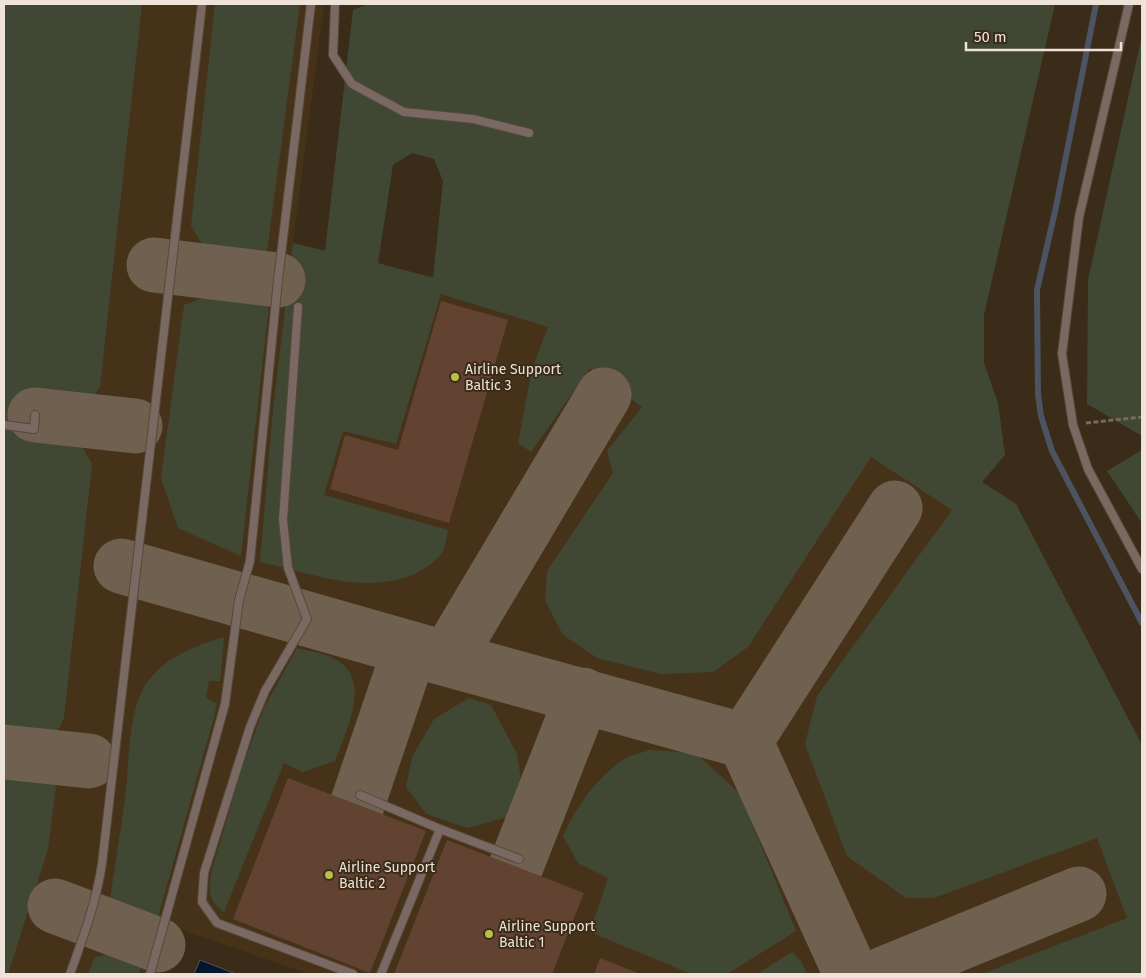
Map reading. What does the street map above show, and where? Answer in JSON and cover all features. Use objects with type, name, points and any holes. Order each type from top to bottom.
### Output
[{"type":"lane","points":[[70,974],[90,920],[98,891],[102,864],[202,4]]},
{"type":"lane","points":[[150,974],[225,704],[239,600],[250,561],[278,280],[311,4]]},
{"type":"lane","points":[[334,4],[333,55],[352,84],[404,112],[473,119],[529,133]]},
{"type":"lane","points":[[1129,4],[1079,217],[1062,354],[1073,425],[1088,469],[1142,569]]},
{"type":"lane","points":[[298,307],[283,520],[288,568],[307,619],[265,691],[250,727],[204,873],[202,902],[217,923],[353,974]]},
{"type":"lane","points":[[4,425],[34,428],[35,415]]},
{"type":"lane","points":[[360,795],[440,829],[519,859]]},
{"type":"lane","points":[[381,974],[440,829]]},
{"type":"path","points":[[1073,425],[1142,417]]},
{"type":"shaded area","points":[[4,4],[324,4],[293,243],[426,275],[868,406],[1016,504],[1142,745],[1142,974],[310,974],[175,928],[160,974],[4,974]]},
{"type":"green space","points":[[4,4],[142,4],[100,387],[89,402],[29,394],[23,437],[81,445],[92,464],[64,718],[57,733],[4,728]]},
{"type":"green space","points":[[215,4],[300,4],[266,259],[206,250],[191,226]]},
{"type":"green space","points":[[368,4],[1055,4],[984,315],[984,363],[998,403],[1005,455],[982,482],[1016,504],[1142,745],[1142,974],[982,974],[1127,918],[1097,838],[934,898],[906,898],[847,856],[805,744],[817,696],[952,510],[871,457],[748,647],[713,672],[661,674],[597,658],[563,635],[545,600],[547,571],[613,473],[607,451],[642,407],[590,368],[531,452],[518,443],[532,369],[548,327],[441,294],[396,444],[343,431],[324,495],[448,530],[444,549],[440,556],[418,572],[399,579],[379,583],[359,583],[319,577],[260,562],[273,409],[293,243],[325,251],[353,10]],"holes":[[[412,153],[434,159],[443,181],[433,278],[378,263],[393,165]]]},
{"type":"green space","points":[[1142,35],[1142,436],[1087,404],[1088,280]]},
{"type":"green space","points":[[208,296],[269,305],[241,556],[178,528],[161,478],[184,305]]},
{"type":"green space","points":[[1142,450],[1142,523],[1107,471]]},
{"type":"green space","points":[[224,637],[220,681],[209,681],[206,698],[217,703],[214,717],[153,935],[118,920],[109,906],[137,704],[148,682],[166,664],[188,650]]},
{"type":"green space","points":[[297,648],[331,657],[346,668],[353,679],[355,692],[350,721],[335,761],[303,772],[284,763],[224,912],[212,899],[211,873],[242,768],[264,708]]},
{"type":"green space","points":[[469,698],[491,705],[517,754],[521,780],[510,816],[468,828],[426,814],[406,787],[412,757],[434,719]]},
{"type":"green space","points":[[650,750],[696,753],[740,794],[796,931],[727,974],[691,974],[590,932],[608,878],[578,863],[563,836],[574,814],[588,793],[614,766],[630,756]]},
{"type":"green space","points":[[4,772],[50,777],[56,786],[48,849],[8,974],[4,974]]},
{"type":"green space","points":[[792,952],[801,961],[807,974],[757,974]]},
{"type":"green space","points":[[110,954],[141,967],[139,974],[88,974],[95,957]]},
{"type":"water","points":[[200,960],[236,974],[194,974]]},
{"type":"building","name":"Airline Support Baltic 3","points":[[441,301],[508,320],[449,523],[330,489],[345,435],[398,450]]},
{"type":"building","name":"Airline Support Baltic 2","points":[[288,778],[426,831],[370,973],[233,919]]},
{"type":"building","name":"Airline Support Baltic 1","points":[[447,840],[584,893],[552,974],[394,974]]},
{"type":"building","points":[[600,958],[640,974],[594,974]]},
{"type":"waterway","points":[[1096,4],[1056,207],[1037,290],[1038,394],[1041,416],[1052,451],[1142,623]]},
{"type":"taxiway","points":[[154,265],[278,280]]},
{"type":"taxiway","points":[[447,659],[604,395]]},
{"type":"taxiway","points":[[35,415],[135,426]]},
{"type":"taxiway","points":[[745,741],[895,508]]},
{"type":"taxiway","points":[[121,566],[447,659],[745,741],[851,974]]},
{"type":"taxiway","points":[[357,805],[410,649]]},
{"type":"taxiway","points":[[516,866],[583,695]]},
{"type":"taxiway","points":[[4,752],[89,761]]},
{"type":"taxiway","points":[[884,974],[1079,894]]},
{"type":"taxiway","points":[[55,906],[158,945]]},
{"type":"place","name":"Airline Support Baltic 3","points":[[455,377]]},
{"type":"place","name":"Airline Support Baltic 2","points":[[329,875]]},
{"type":"place","name":"Airline Support Baltic 1","points":[[489,934]]}]
